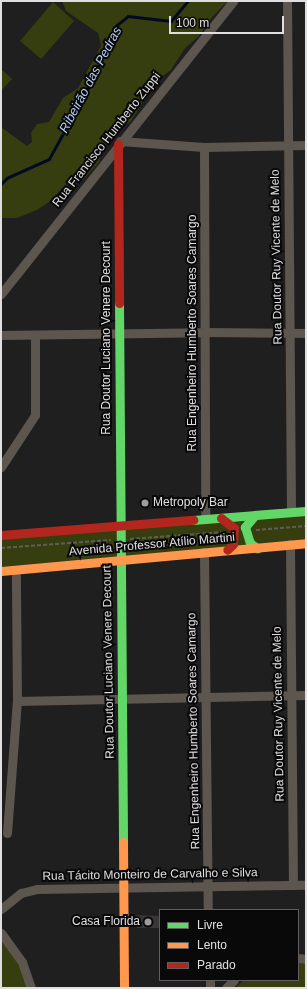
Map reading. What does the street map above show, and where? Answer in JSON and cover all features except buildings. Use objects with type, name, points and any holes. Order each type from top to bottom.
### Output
[{"type":"street","name":"Rua Francisco Humberto Zuppi","points":[[1,294],[119,143],[233,1]]},
{"type":"street","name":"Rua Doutor Ruy Vicente de Melo","points":[[287,1],[291,512]]},
{"type":"street","points":[[119,143],[204,147],[306,145]]},
{"type":"street","name":"Rua Doutor Luciano Venere Decourt","points":[[119,143],[119,526],[124,988]]},
{"type":"street","name":"Rua Engenheiro Humberto Soares Camargo","points":[[204,147],[205,519]]},
{"type":"street","points":[[1,335],[35,336],[205,332],[306,333]]},
{"type":"street","points":[[1,467],[35,415],[35,336]]},
{"type":"street","name":"Avenida Professor Atílio Martini","points":[[1,535],[306,512]]},
{"type":"street","points":[[254,515],[245,527],[245,531],[250,543],[257,548]]},
{"type":"street","points":[[221,518],[235,532],[233,544],[227,550]]},
{"type":"street","name":"Avenida Professor Atílio Martini","points":[[1,571],[306,543]]},
{"type":"street","name":"Rua Doutor Ruy Vicente de Melo","points":[[290,544],[293,885]]},
{"type":"street","name":"Rua Engenheiro Humberto Soares Camargo","points":[[204,552],[204,699],[208,909]]},
{"type":"street","points":[[7,833],[17,701],[16,576]]},
{"type":"street","points":[[17,701],[204,699],[306,695]]},
{"type":"street","name":"Rua Tácito Monteiro de Carvalho e Silva","points":[[1,909],[17,895],[31,890],[123,886],[306,885]]},
{"type":"street","points":[[1,933],[22,962],[31,988]]},
{"type":"path","points":[[245,531],[306,526]]},
{"type":"path","points":[[1,548],[235,532]]},
{"type":"green space","points":[[62,1],[228,1],[212,17],[199,36],[185,48],[171,70],[156,81],[131,121],[119,129],[98,153],[100,161],[84,179],[69,181],[49,202],[37,210],[17,218],[1,218],[1,127],[27,146],[32,142],[31,133],[37,124],[49,122],[63,98],[78,88],[101,46],[98,33],[66,11]]},
{"type":"green space","points":[[53,2],[74,21],[41,59],[20,41]]},
{"type":"green space","points":[[1,69],[12,79],[1,91]]},
{"type":"green space","points":[[306,513],[306,540],[1,567],[1,536]]},
{"type":"green space","points":[[1,941],[15,954],[29,988],[1,988]]},
{"type":"green space","points":[[299,963],[306,964],[306,988],[235,988],[243,981],[299,981]]},
{"type":"waterway","name":"Ribeirão das Pedras","points":[[1,184],[7,178],[49,159],[88,88],[117,25],[128,16],[171,21],[188,1]]},
{"type":"traffic: fast","points":[[119,303],[123,842]]},
{"type":"traffic: fast","points":[[193,520],[306,511]]},
{"type":"traffic: fast","points":[[255,515],[245,527],[250,543],[257,548]]},
{"type":"traffic: slow","points":[[1,571],[306,543]]},
{"type":"traffic: slow","points":[[123,842],[124,988]]},
{"type":"traffic: jam","points":[[118,144],[119,303]]},
{"type":"traffic: jam","points":[[221,518],[234,528],[233,544],[227,550]]},
{"type":"traffic: jam","points":[[1,535],[193,520]]},
{"type":"place","name":"Metropoly Bar","points":[[145,503]]},
{"type":"place","name":"Casa Florida","points":[[148,922]]}]
